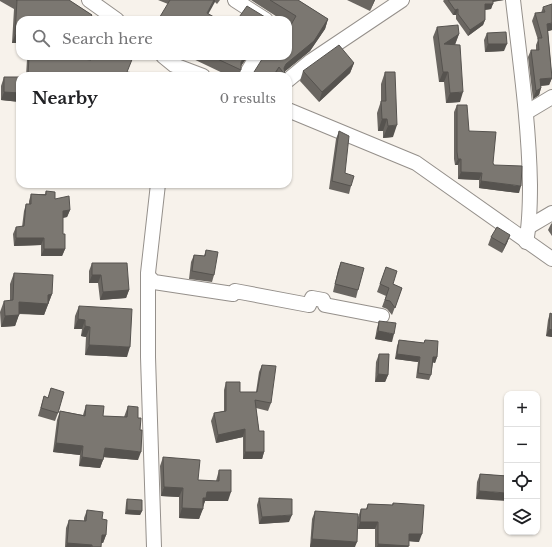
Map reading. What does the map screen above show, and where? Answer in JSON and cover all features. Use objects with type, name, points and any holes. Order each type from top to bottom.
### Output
[{"type":"street","points":[[89,0],[111,16]]},
{"type":"street","points":[[235,0],[260,16]]},
{"type":"street","points":[[292,77],[311,61],[402,0]]},
{"type":"street","points":[[516,1],[530,171],[530,226],[526,242]]},
{"type":"street","points":[[166,60],[174,70]]},
{"type":"street","points":[[247,72],[255,60]]},
{"type":"street","points":[[526,112],[552,97]]},
{"type":"street","points":[[292,112],[416,163],[451,186],[526,242],[552,259]]},
{"type":"street","points":[[158,188],[148,276],[148,358],[158,547]]},
{"type":"street","points":[[530,226],[552,213]]},
{"type":"street","points":[[148,276],[154,282],[233,294],[235,291],[309,304],[312,298],[323,300],[325,305],[382,316]]},
{"type":"building","points":[[17,0],[69,0],[92,15],[91,16],[16,16]]},
{"type":"building","points":[[170,0],[214,0],[207,13],[212,16],[160,16]]},
{"type":"building","points":[[270,0],[298,0],[328,19],[314,41],[292,59],[292,23],[296,16]]},
{"type":"building","points":[[448,0],[493,0],[493,4],[485,4],[485,20],[470,30],[458,14],[458,9],[455,10]]},
{"type":"building","points":[[552,4],[552,23],[547,24],[552,78],[540,79],[541,88],[536,91],[531,50],[539,50],[538,38],[542,38],[535,13],[545,12],[543,7]]},
{"type":"building","points":[[247,6],[263,16],[240,16]]},
{"type":"building","points":[[458,25],[459,34],[444,44],[460,45],[463,92],[450,93],[448,72],[443,72],[437,27]]},
{"type":"building","points":[[506,32],[507,44],[488,44],[487,33]]},
{"type":"building","points":[[339,45],[354,63],[322,92],[303,71]]},
{"type":"building","points":[[29,60],[132,60],[127,72],[28,72]]},
{"type":"building","points":[[220,60],[242,60],[241,70]]},
{"type":"building","points":[[262,60],[291,60],[286,64],[284,68],[285,72],[283,72],[279,67],[276,72],[254,72]]},
{"type":"building","points":[[385,72],[395,72],[397,125],[388,126],[387,119],[382,119],[381,101],[386,101]]},
{"type":"building","points":[[4,77],[16,77],[16,93],[4,92]]},
{"type":"building","points":[[457,105],[467,105],[469,131],[496,132],[493,163],[494,165],[522,166],[521,186],[481,181],[482,173],[461,172],[461,159],[458,159],[457,152]]},
{"type":"building","points":[[339,131],[349,136],[345,173],[354,176],[351,186],[332,181]]},
{"type":"building","points":[[46,191],[55,192],[55,199],[69,196],[70,210],[63,211],[63,234],[65,234],[65,249],[44,249],[44,238],[16,238],[16,227],[24,226],[26,204],[31,204],[31,194],[46,195]]},
{"type":"building","points":[[497,227],[510,235],[505,245],[491,237]]},
{"type":"building","points":[[206,250],[218,252],[214,275],[192,271],[194,255],[205,256]]},
{"type":"building","points":[[341,262],[364,268],[358,290],[335,284]]},
{"type":"building","points":[[92,263],[127,263],[129,290],[103,292],[101,275],[92,275]]},
{"type":"building","points":[[386,267],[397,271],[393,284],[402,288],[395,308],[390,301],[385,300],[389,288],[380,284]]},
{"type":"building","points":[[14,273],[53,275],[52,294],[48,295],[48,304],[19,302],[19,315],[5,316],[4,301],[13,300]]},
{"type":"building","points":[[79,306],[132,309],[130,347],[89,345],[90,327],[85,326],[85,320],[78,319]]},
{"type":"building","points":[[550,313],[552,314],[552,330],[549,329]]},
{"type":"building","points":[[379,321],[396,323],[394,334],[378,331]]},
{"type":"building","points":[[399,340],[424,343],[425,340],[438,341],[437,357],[433,357],[431,375],[418,373],[420,357],[397,354]]},
{"type":"building","points":[[379,354],[389,354],[388,375],[378,374]]},
{"type":"building","points":[[262,365],[276,366],[271,403],[255,400],[259,431],[264,431],[264,452],[245,452],[245,429],[218,435],[214,413],[226,411],[226,382],[240,382],[240,392],[257,392]]},
{"type":"building","points":[[51,388],[64,392],[58,413],[41,408],[44,396],[48,398]]},
{"type":"building","points":[[86,405],[104,406],[103,416],[127,417],[128,406],[138,407],[138,418],[141,418],[140,430],[142,430],[141,452],[105,448],[103,460],[82,457],[83,446],[56,443],[60,411],[85,416]]},
{"type":"building","points":[[163,457],[200,460],[198,480],[219,481],[219,470],[231,470],[231,492],[207,492],[206,498],[203,498],[203,509],[182,508],[183,488],[164,487]]},
{"type":"building","points":[[480,474],[504,476],[504,493],[479,491]]},
{"type":"building","points":[[259,498],[292,499],[292,515],[262,517]]},
{"type":"building","points":[[127,499],[142,500],[142,511],[127,510]]},
{"type":"building","points":[[393,503],[424,505],[422,534],[409,534],[409,546],[378,544],[378,522],[360,522],[361,509],[367,509],[368,504],[393,505]]},
{"type":"building","points":[[87,510],[103,512],[102,519],[107,520],[106,535],[102,535],[101,547],[67,543],[69,520],[86,521]]},
{"type":"building","points":[[315,511],[358,514],[357,542],[312,539]]}]
